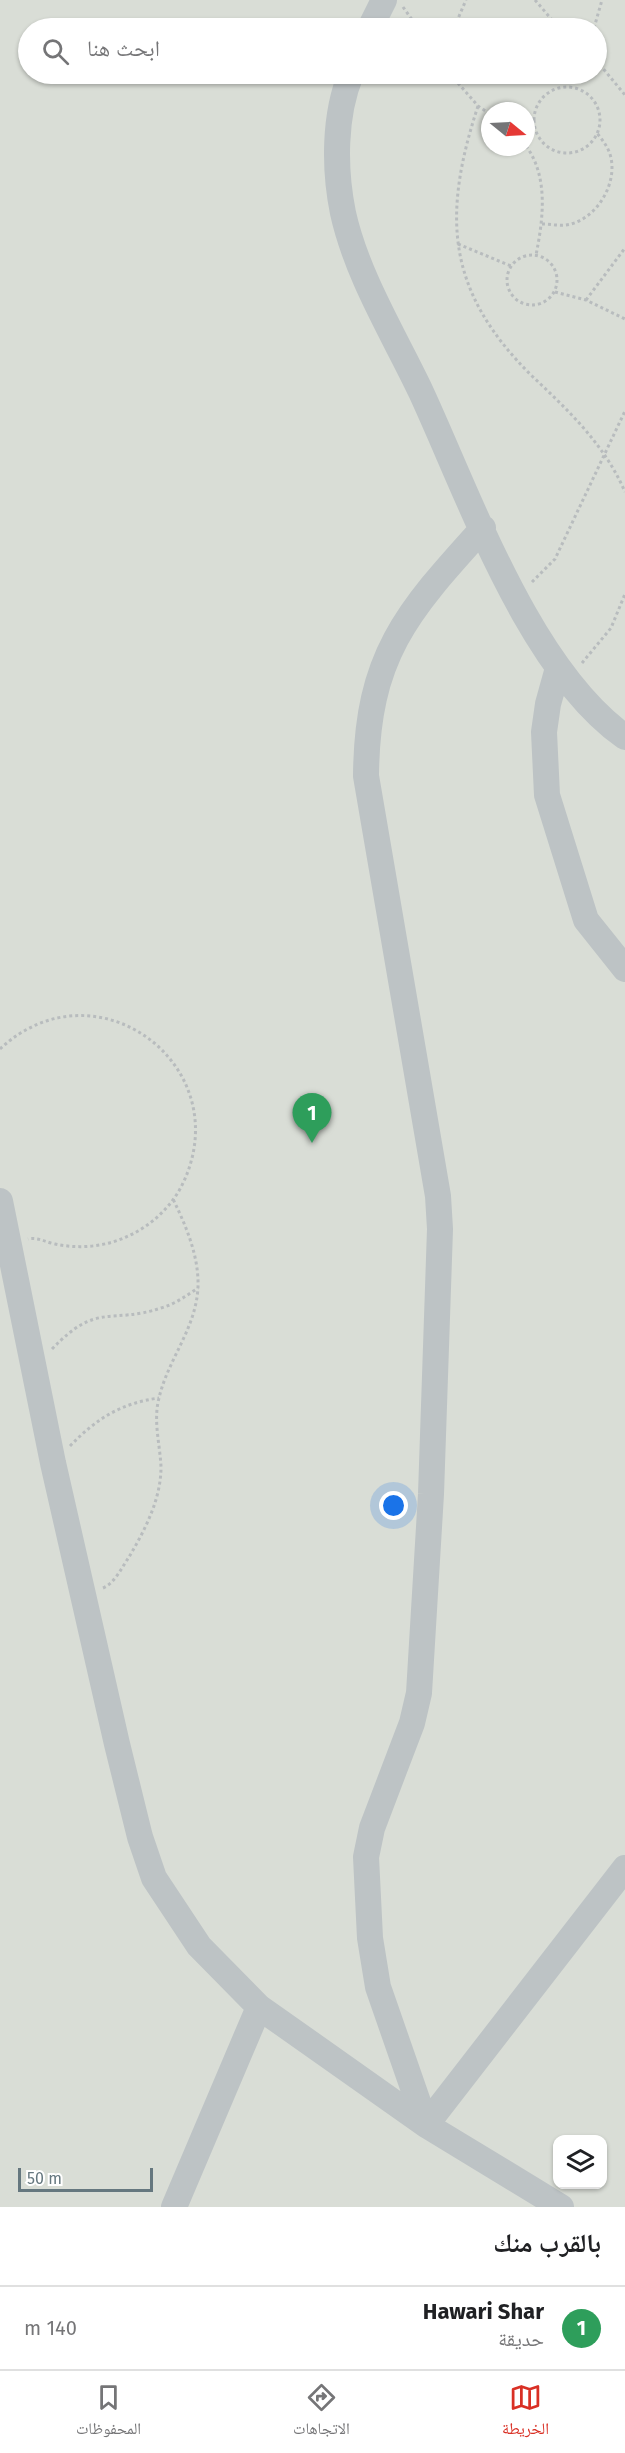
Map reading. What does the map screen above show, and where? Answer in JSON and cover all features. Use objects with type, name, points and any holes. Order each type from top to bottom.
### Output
[{"type":"street","points":[[375,18],[384,0]]},
{"type":"street","points":[[348,84],[340,118],[338,148],[343,213],[365,275],[516,598],[561,673],[596,712],[625,737]]},
{"type":"street","points":[[426,2125],[378,1987],[370,1938],[366,1857],[372,1828],[412,1723],[418,1693],[431,1494],[440,1229],[436,1184],[366,776],[367,736],[381,668],[394,639],[415,605],[483,528]]},
{"type":"street","points":[[561,673],[548,704],[544,732],[547,795],[586,920],[625,969]]},
{"type":"street","points":[[0,1201],[53,1463],[140,1837],[154,1878],[199,1946],[259,2007],[426,2125],[561,2207]]},
{"type":"street","points":[[426,2125],[625,1868]]},
{"type":"street","points":[[174,2207],[259,2007]]},
{"type":"path","points":[[399,0],[411,18]]},
{"type":"path","points":[[458,18],[466,0]]},
{"type":"path","points":[[534,0],[550,18]]},
{"type":"path","points":[[597,18],[602,0]]},
{"type":"path","points":[[607,72],[625,95]]},
{"type":"path","points":[[459,84],[481,107]]},
{"type":"path","points":[[542,224],[565,225],[588,216],[606,193],[612,168],[611,157],[597,133],[600,124],[596,104],[581,90],[571,87],[551,91],[537,107],[535,128],[546,145],[555,150],[575,152],[592,142],[597,133]]},
{"type":"path","points":[[478,105],[459,175],[456,212],[458,244],[474,299],[494,335],[581,425],[605,455],[625,492]]},
{"type":"path","points":[[530,156],[539,176],[542,224],[536,255]]},
{"type":"path","points":[[458,244],[511,266]]},
{"type":"path","points":[[586,300],[625,248]]},
{"type":"path","points":[[536,255],[555,269],[557,285],[555,292],[543,304],[535,306],[519,302],[512,297],[507,281],[511,266],[522,257],[536,255]]},
{"type":"path","points":[[555,292],[586,300],[625,319]]},
{"type":"path","points":[[516,598],[555,559],[625,411]]},
{"type":"path","points":[[561,673],[603,641],[617,617],[625,594]]},
{"type":"path","points":[[0,1048],[35,1025],[58,1018],[82,1015],[105,1018],[128,1025],[155,1042],[171,1060],[184,1080],[194,1110],[195,1142],[181,1188],[143,1228],[109,1243],[72,1246],[36,1238],[9,1243]]},
{"type":"path","points":[[84,1594],[109,1585],[148,1523],[161,1468],[157,1414],[159,1398],[188,1333],[196,1306],[198,1288],[192,1247],[173,1199]]},
{"type":"path","points":[[34,1367],[69,1331],[87,1320],[103,1315],[162,1308],[198,1288]]},
{"type":"path","points":[[53,1463],[106,1414],[125,1405],[159,1398]]},
{"type":"shaded area","points":[[0,0],[625,0],[625,2207],[0,2207]]},
{"type":"place","name":"Hawari Shar","points":[[312,1143]]}]
